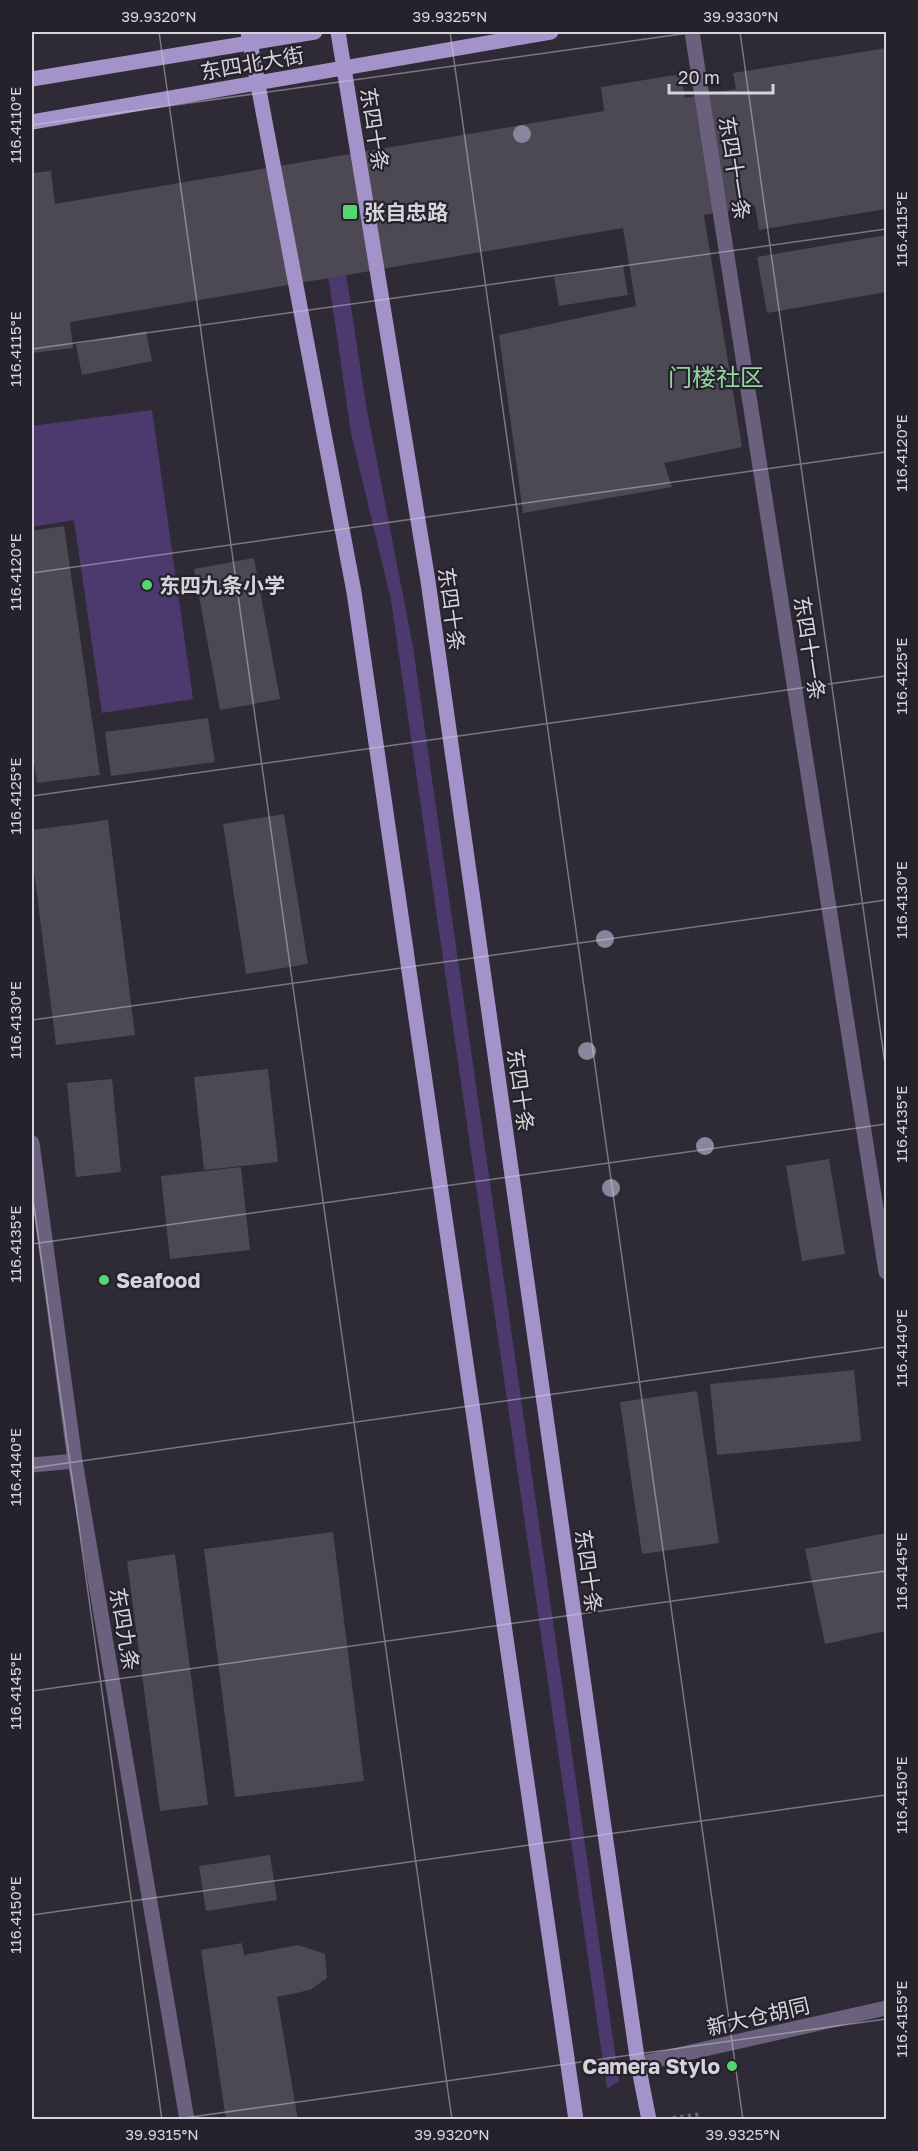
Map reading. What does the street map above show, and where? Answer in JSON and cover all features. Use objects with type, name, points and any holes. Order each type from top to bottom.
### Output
[{"type":"main road","name":"东四北大街","points":[[32,79],[250,37],[315,32]]},
{"type":"main road","name":"东四十条","points":[[338,32],[428,581],[638,2064],[649,2120]]},
{"type":"main road","name":"东四北大街","points":[[32,122],[551,32]]},
{"type":"main road","points":[[250,37],[354,592],[576,2120]]},
{"type":"lane","name":"东四十一条","points":[[693,32],[886,1272]]},
{"type":"lane","name":"东四九条","points":[[32,1143],[75,1461],[187,2120]]},
{"type":"lane","points":[[32,1465],[75,1461]]},
{"type":"lane","name":"新大仓胡同","points":[[638,2064],[886,2008]]},
{"type":"path","points":[[664,2120],[702,2114]]},
{"type":"shaded area","points":[[329,162],[366,405],[413,647],[619,2081],[607,2089],[391,600],[351,433],[312,164]]},
{"type":"shaded area","points":[[152,410],[193,699],[102,713],[74,520],[32,527],[32,426]]},
{"type":"building","points":[[886,48],[886,209],[759,230],[755,206],[704,215],[742,447],[664,463],[672,487],[523,513],[499,335],[636,306],[623,228],[70,322],[73,348],[32,353],[32,173],[51,171],[55,204],[604,111],[601,87],[681,74],[685,98],[736,89],[733,73]]},
{"type":"building","points":[[886,235],[886,292],[767,313],[757,257]]},
{"type":"building","points":[[623,265],[628,295],[559,306],[554,277]]},
{"type":"building","points":[[146,331],[152,361],[82,375],[76,344]]},
{"type":"building","points":[[64,526],[100,775],[37,783],[32,747],[32,531]]},
{"type":"building","points":[[254,558],[280,699],[220,710],[194,569]]},
{"type":"building","points":[[208,718],[215,762],[111,776],[105,732]]},
{"type":"building","points":[[284,814],[308,964],[246,974],[223,824]]},
{"type":"building","points":[[108,820],[135,1035],[56,1045],[32,855],[32,830]]},
{"type":"building","points":[[268,1069],[278,1162],[204,1170],[194,1077]]},
{"type":"building","points":[[112,1079],[121,1172],[76,1177],[67,1083]]},
{"type":"building","points":[[829,1159],[845,1254],[802,1261],[786,1166]]},
{"type":"building","points":[[241,1167],[250,1250],[170,1259],[161,1176]]},
{"type":"building","points":[[854,1370],[861,1441],[717,1455],[710,1384]]},
{"type":"building","points":[[697,1391],[719,1543],[642,1554],[620,1402]]},
{"type":"building","points":[[333,1532],[364,1781],[235,1797],[204,1549]]},
{"type":"building","points":[[886,1533],[886,1631],[825,1644],[805,1549]]},
{"type":"building","points":[[175,1554],[208,1805],[160,1811],[127,1561]]},
{"type":"building","points":[[270,1855],[277,1900],[206,1911],[199,1866]]},
{"type":"building","points":[[242,1943],[244,1955],[298,1945],[325,1954],[327,1978],[310,1990],[277,1997],[298,2120],[226,2120],[201,1950]]},
{"type":"place","name":"张自忠路","points":[[350,212]]},
{"type":"place","name":"东四九条小学","points":[[147,585]]},
{"type":"place","name":"Seafood","points":[[104,1280]]},
{"type":"place","name":"Camera Stylo","points":[[732,2066]]},
{"type":"district","name":"门楼社区","points":[[716,376]]}]
